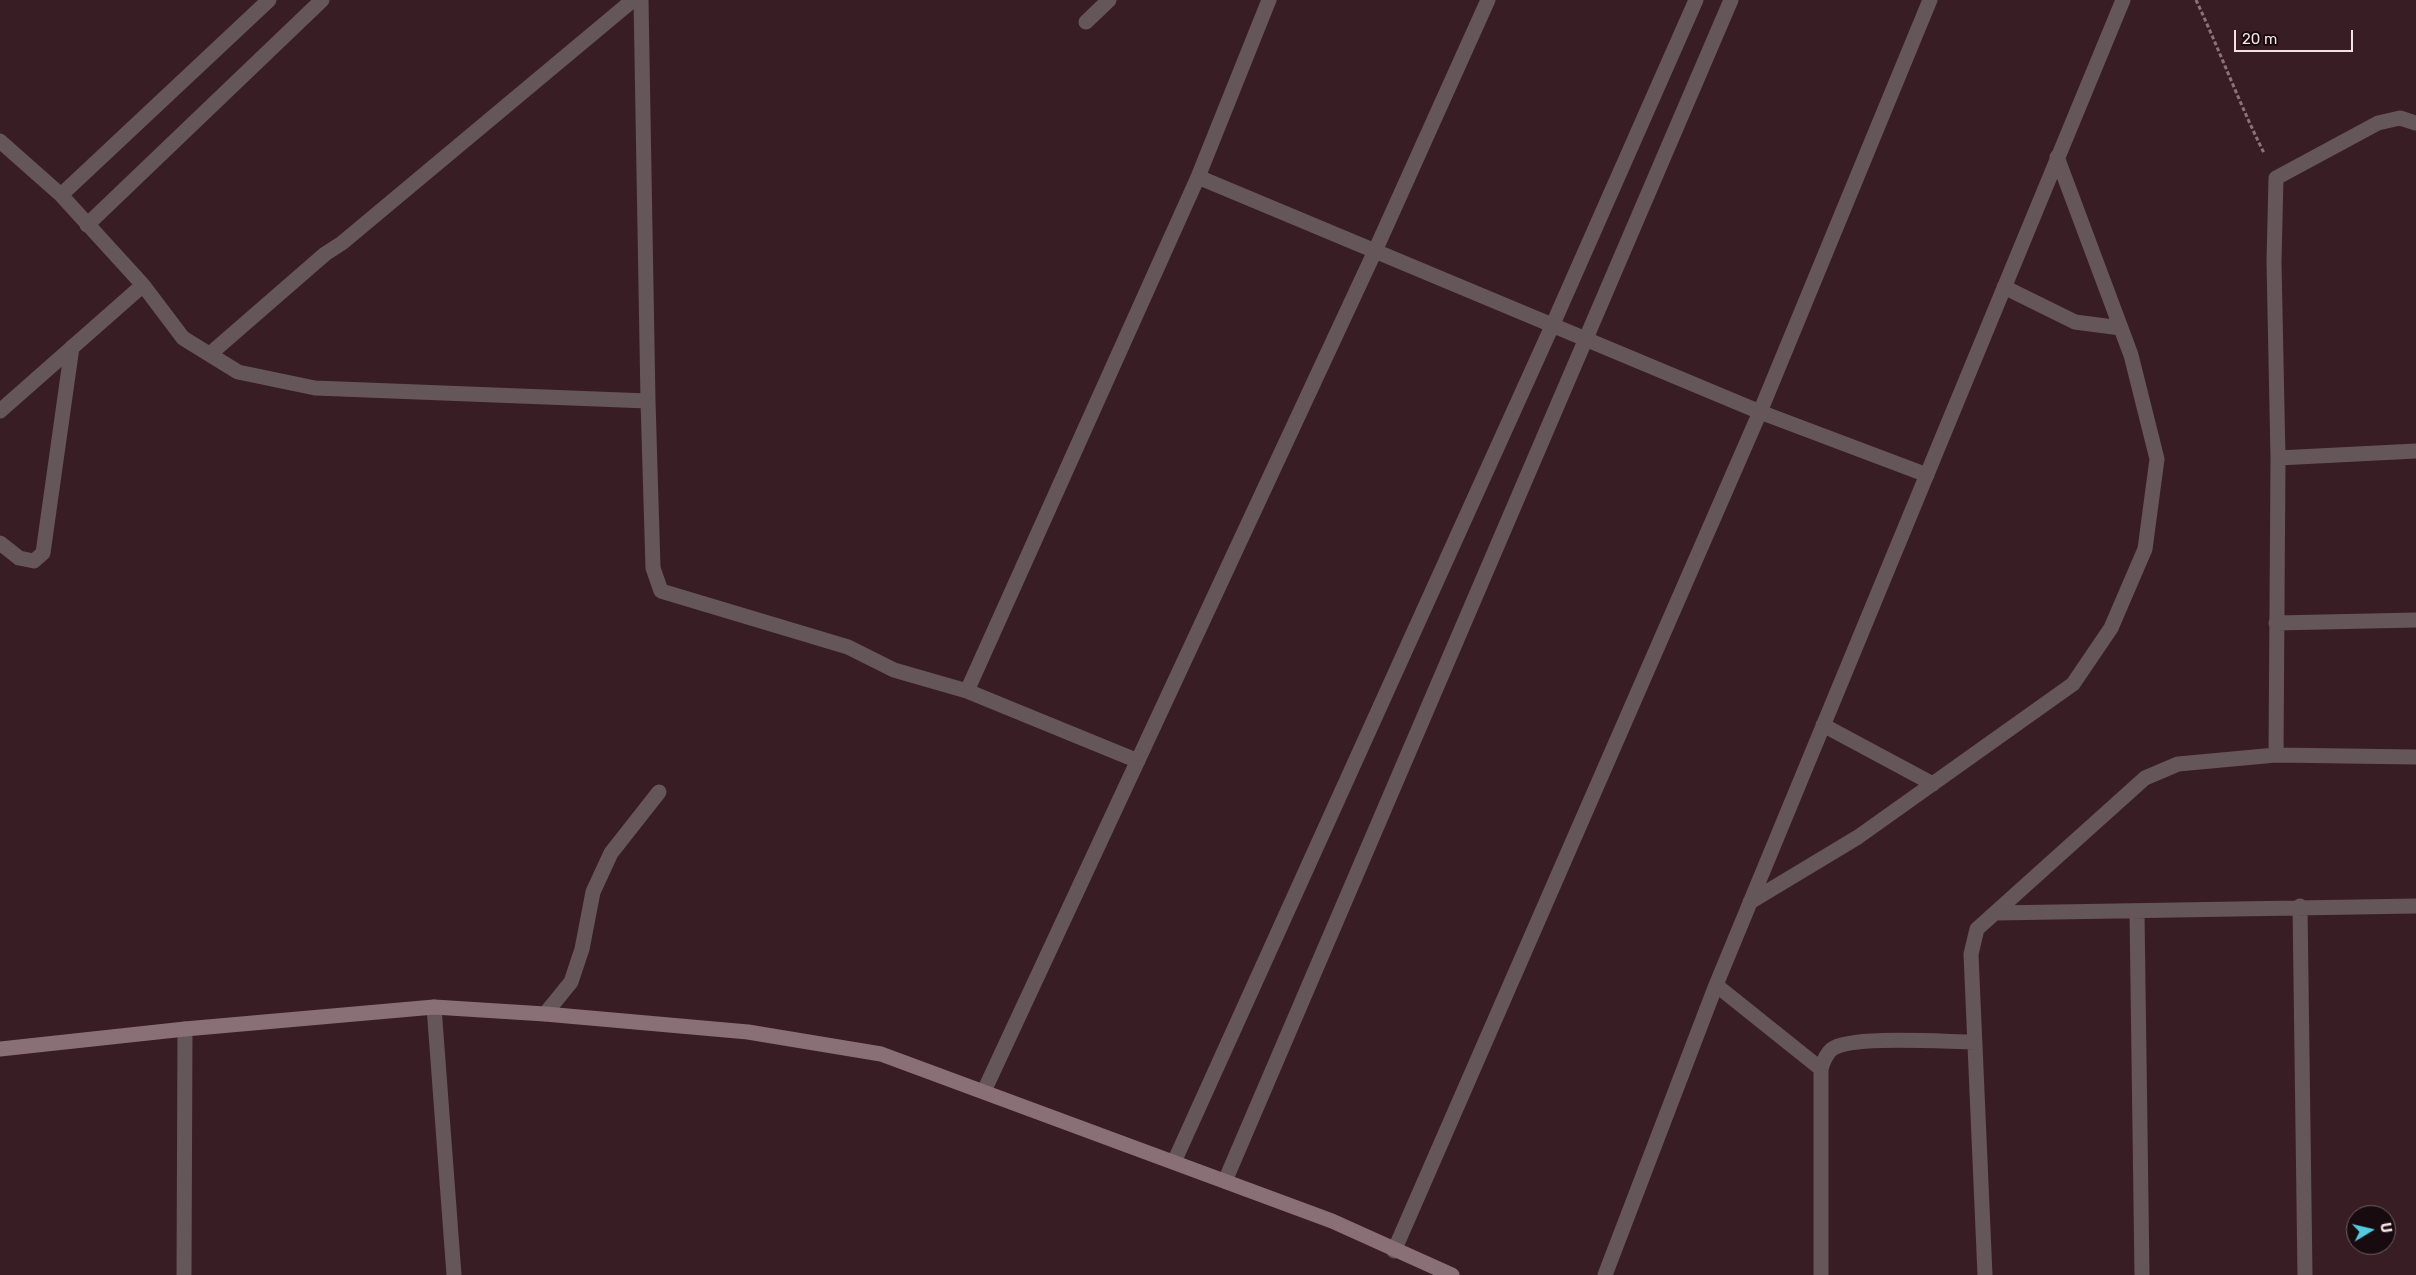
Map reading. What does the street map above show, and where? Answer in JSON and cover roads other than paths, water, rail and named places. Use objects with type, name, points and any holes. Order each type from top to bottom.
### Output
[{"type":"street","points":[[61,195],[269,0]]},
{"type":"street","points":[[87,225],[322,0]]},
{"type":"street","points":[[210,354],[325,254],[342,243],[633,0]]},
{"type":"street","points":[[641,0],[653,568],[661,591],[848,647],[894,670],[967,690],[1138,761]]},
{"type":"street","points":[[1086,22],[1109,0]]},
{"type":"street","points":[[967,690],[1198,177],[1269,0]]},
{"type":"street","points":[[984,1091],[1375,251],[1488,0]]},
{"type":"street","points":[[1174,1162],[1553,324],[1696,0]]},
{"type":"street","points":[[1225,1181],[1731,0]]},
{"type":"street","points":[[1394,1251],[1760,412],[1930,0]]},
{"type":"street","points":[[1605,1275],[1750,902],[2123,0]]},
{"type":"street","points":[[2276,755],[2278,458],[2274,262],[2276,178],[2378,123],[2400,118],[2416,124]]},
{"type":"street","points":[[0,141],[61,195],[143,285],[183,338],[238,372],[314,388],[648,401]]},
{"type":"street","points":[[1750,902],[1858,838],[2073,684],[2111,628],[2145,549],[2157,459],[2131,355],[2057,157]]},
{"type":"street","points":[[1198,177],[1760,412],[1927,475]]},
{"type":"street","points":[[0,411],[143,285]]},
{"type":"street","points":[[2004,287],[2075,322],[2121,328]]},
{"type":"street","points":[[0,543],[19,558],[34,561],[43,553],[72,347]]},
{"type":"street","points":[[2278,458],[2416,451]]},
{"type":"street","points":[[2276,623],[2416,620]]},
{"type":"street","points":[[1823,726],[1933,784]]},
{"type":"street","points":[[1985,1275],[1971,945],[1977,930],[2145,778],[2178,764],[2276,755],[2416,757]]},
{"type":"street","points":[[545,1014],[571,982],[582,948],[593,892],[611,853],[658,792]]},
{"type":"street","points":[[1996,913],[2137,912],[2300,906],[2416,906]]},
{"type":"street","points":[[2300,906],[2305,1275]]},
{"type":"street","points":[[2137,912],[2142,1275]]},
{"type":"street","points":[[1716,986],[1821,1069]]},
{"type":"street","points":[[0,1049],[185,1029],[434,1007],[545,1014],[748,1032],[881,1054],[1332,1222],[1452,1275]]},
{"type":"street","points":[[434,1007],[454,1275]]},
{"type":"street","points":[[184,1275],[185,1029]]},
{"type":"street","points":[[1821,1275],[1821,1069],[1832,1049],[1846,1044],[1873,1042],[1974,1042]]}]
